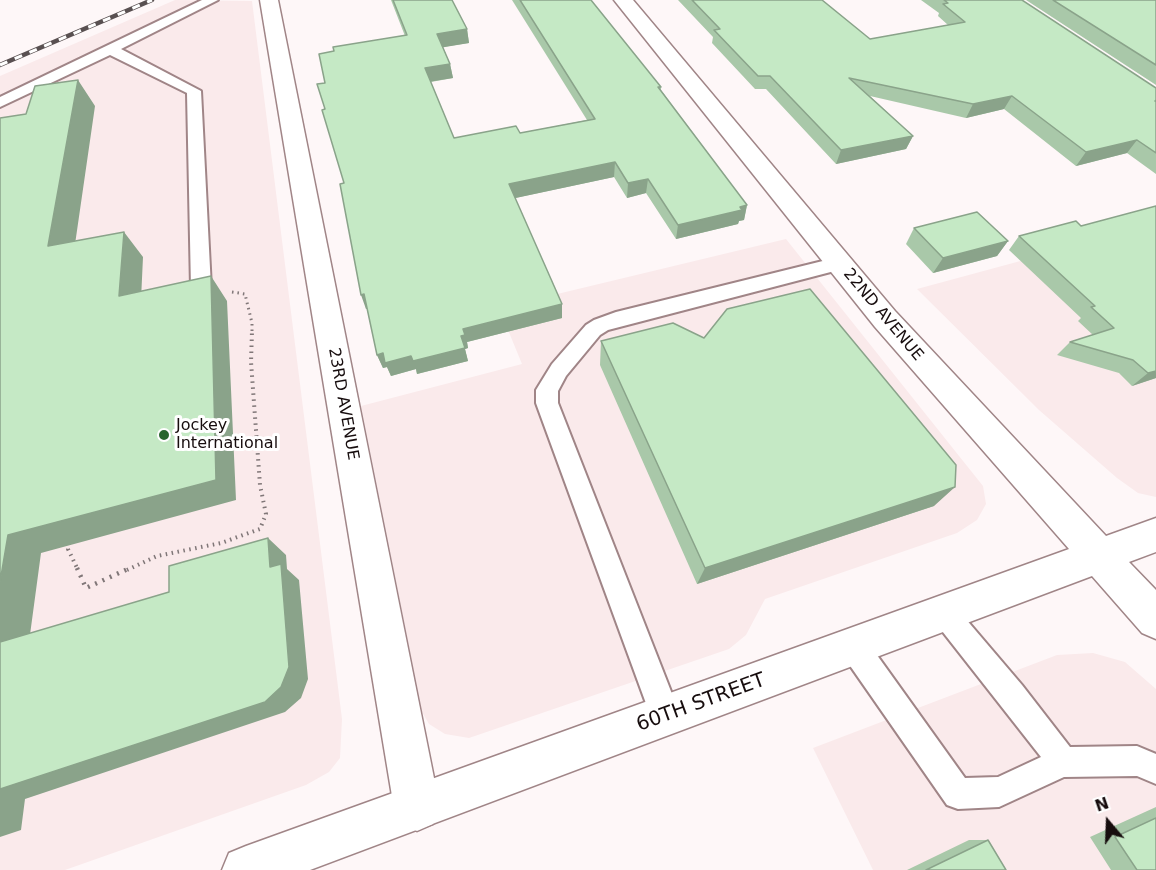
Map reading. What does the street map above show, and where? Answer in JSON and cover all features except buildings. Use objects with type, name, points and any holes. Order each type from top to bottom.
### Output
[{"type":"street","name":"23RD AVENUE","points":[[269,0],[417,808]]},
{"type":"street","name":"22ND AVENUE","points":[[623,0],[885,319],[1156,619]]},
{"type":"street","name":"60TH STREET","points":[[246,870],[302,860],[417,808],[1156,535]]},
{"type":"lane","points":[[0,103],[212,0]]},
{"type":"lane","points":[[110,49],[194,91],[201,288]]},
{"type":"lane","points":[[666,717],[547,403],[547,390],[559,370],[593,330],[608,322],[839,263]]},
{"type":"lane","points":[[944,613],[1012,695],[1063,762]]},
{"type":"lane","points":[[854,647],[958,794],[999,792],[1063,762],[1137,761],[1156,769]]},
{"type":"path","points":[[69,538],[68,549],[86,588],[157,556],[221,543],[260,529],[266,513],[260,484],[251,362],[252,323],[245,294],[201,288]]},
{"type":"shaded area","points":[[175,0],[252,1],[342,719],[340,758],[329,772],[306,785],[65,870],[0,870],[0,76]]},
{"type":"shaded area","points":[[786,239],[983,486],[986,504],[977,520],[957,533],[765,599],[746,635],[729,649],[469,738],[445,734],[429,724],[422,712],[361,406],[522,364],[499,308]]},
{"type":"shaded area","points":[[1050,253],[1156,343],[1156,497],[1138,493],[1117,478],[1039,410],[917,289]]},
{"type":"shaded area","points":[[1093,653],[1125,662],[1156,689],[1156,870],[873,870],[813,748],[1057,655]]},
{"type":"railway","points":[[0,65],[152,0]]},
{"type":"place","name":"Jockey International","points":[[164,435]]}]
